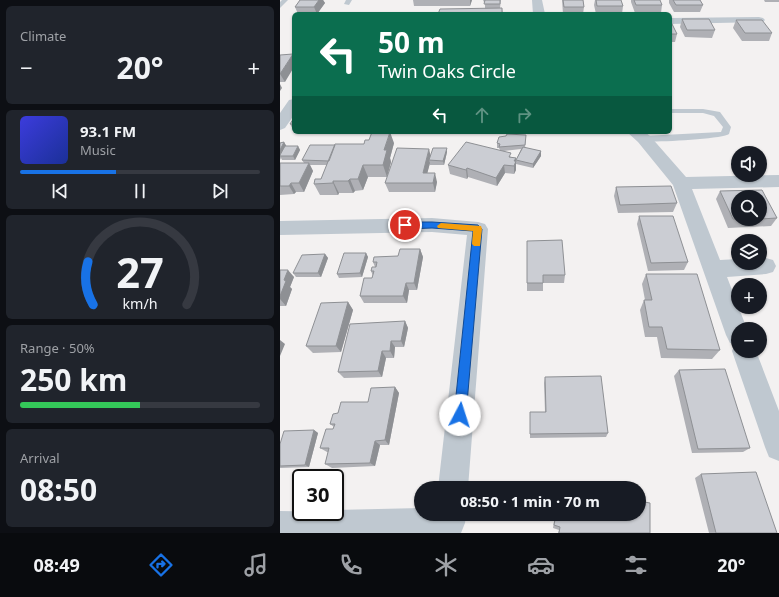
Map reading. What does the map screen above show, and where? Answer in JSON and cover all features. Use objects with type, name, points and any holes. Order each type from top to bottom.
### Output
[{"type":"street","points":[[537,0],[539,12]]},
{"type":"street","points":[[672,21],[760,20]]},
{"type":"street","points":[[280,125],[292,105]]},
{"type":"street","points":[[640,135],[682,183],[733,322]]},
{"type":"street","points":[[682,183],[779,181]]},
{"type":"street","points":[[280,228],[432,225],[478,229],[454,481]]},
{"type":"street","points":[[713,269],[731,268]]},
{"type":"street","points":[[747,358],[779,447]]},
{"type":"street","points":[[280,527],[450,523],[450,521]]},
{"type":"lane","points":[[280,6],[285,0]]},
{"type":"lane","points":[[640,135],[711,136],[725,134],[727,131],[727,127],[717,114],[711,111],[672,111]]},
{"type":"building","points":[[300,0],[319,0],[314,7],[295,7]]},
{"type":"building","points":[[485,0],[500,0],[500,4],[484,4]]},
{"type":"building","points":[[563,0],[583,0],[584,7],[564,7]]},
{"type":"building","points":[[596,0],[621,0],[623,6],[597,6]]},
{"type":"building","points":[[634,0],[660,0],[662,5],[636,5]]},
{"type":"building","points":[[673,0],[700,0],[703,5],[676,5]]},
{"type":"building","points":[[502,8],[502,12],[439,12],[440,9]]},
{"type":"building","points":[[682,19],[709,19],[715,30],[687,30]]},
{"type":"building","points":[[736,20],[762,20],[772,33],[745,33]]},
{"type":"building","points":[[672,24],[677,34],[672,34]]},
{"type":"building","points":[[292,54],[280,74],[280,55]]},
{"type":"building","points":[[371,134],[389,134],[384,150],[387,150],[383,165],[363,165],[358,179],[314,184],[315,179],[321,179],[335,144],[364,144],[365,140],[369,140]]},
{"type":"building","points":[[507,134],[526,135],[525,145],[499,147],[500,144],[497,143],[499,137],[506,136]]},
{"type":"building","points":[[284,142],[280,150],[280,143]]},
{"type":"building","points":[[466,142],[511,153],[509,157],[516,158],[514,161],[516,161],[514,166],[504,165],[496,178],[467,168],[466,170],[448,165]]},
{"type":"building","points":[[310,145],[335,145],[329,161],[302,160]]},
{"type":"building","points":[[285,146],[298,146],[293,156],[280,156]]},
{"type":"building","points":[[523,147],[541,151],[533,164],[516,160]]},
{"type":"building","points":[[397,148],[429,149],[423,173],[435,173],[433,183],[385,183]]},
{"type":"building","points":[[433,148],[447,148],[443,161],[429,160]]},
{"type":"building","points":[[280,163],[309,163],[299,183],[291,183],[289,186],[280,186]]},
{"type":"building","points":[[671,186],[677,203],[620,205],[616,187]]},
{"type":"building","points":[[720,191],[731,191],[731,215]]},
{"type":"building","points":[[767,199],[777,218],[767,219]]},
{"type":"building","points":[[639,216],[673,216],[688,262],[651,263]]},
{"type":"building","points":[[562,240],[565,275],[543,275],[543,283],[527,283],[527,241]]},
{"type":"building","points":[[400,249],[420,249],[414,283],[406,283],[403,296],[360,296],[364,278],[372,278],[374,271],[371,271],[372,267],[376,267],[377,262],[373,262],[374,257],[398,256]]},
{"type":"building","points":[[344,253],[366,253],[360,273],[337,274]]},
{"type":"building","points":[[325,254],[318,273],[293,273],[302,255]]},
{"type":"building","points":[[280,270],[288,270],[284,280],[286,281],[280,296]]},
{"type":"building","points":[[646,274],[697,274],[720,350],[667,349],[662,327],[649,327],[644,300],[652,300]]},
{"type":"building","points":[[348,302],[336,346],[306,346],[321,303]]},
{"type":"building","points":[[405,321],[401,341],[391,341],[390,351],[382,351],[378,371],[338,372],[350,324]]},
{"type":"building","points":[[725,369],[750,448],[698,449],[679,370]]},
{"type":"building","points":[[601,376],[608,433],[530,434],[530,412],[546,412],[545,377]]},
{"type":"building","points":[[395,387],[385,440],[375,441],[370,463],[325,464],[329,448],[320,448],[326,429],[333,429],[335,424],[330,424],[333,414],[338,413],[341,402],[368,402],[371,388]]},
{"type":"building","points":[[314,430],[305,465],[280,466],[280,444],[284,431]]},
{"type":"building","points":[[756,472],[777,533],[716,533],[701,474]]},
{"type":"building","points":[[646,502],[650,503],[650,533],[559,533],[560,527],[554,525],[555,521],[646,521]]},
{"type":"slow traffic","points":[[441,226],[478,229],[477,244]]},
{"type":"route","points":[[405,225],[432,225],[478,229],[460,415]]}]
